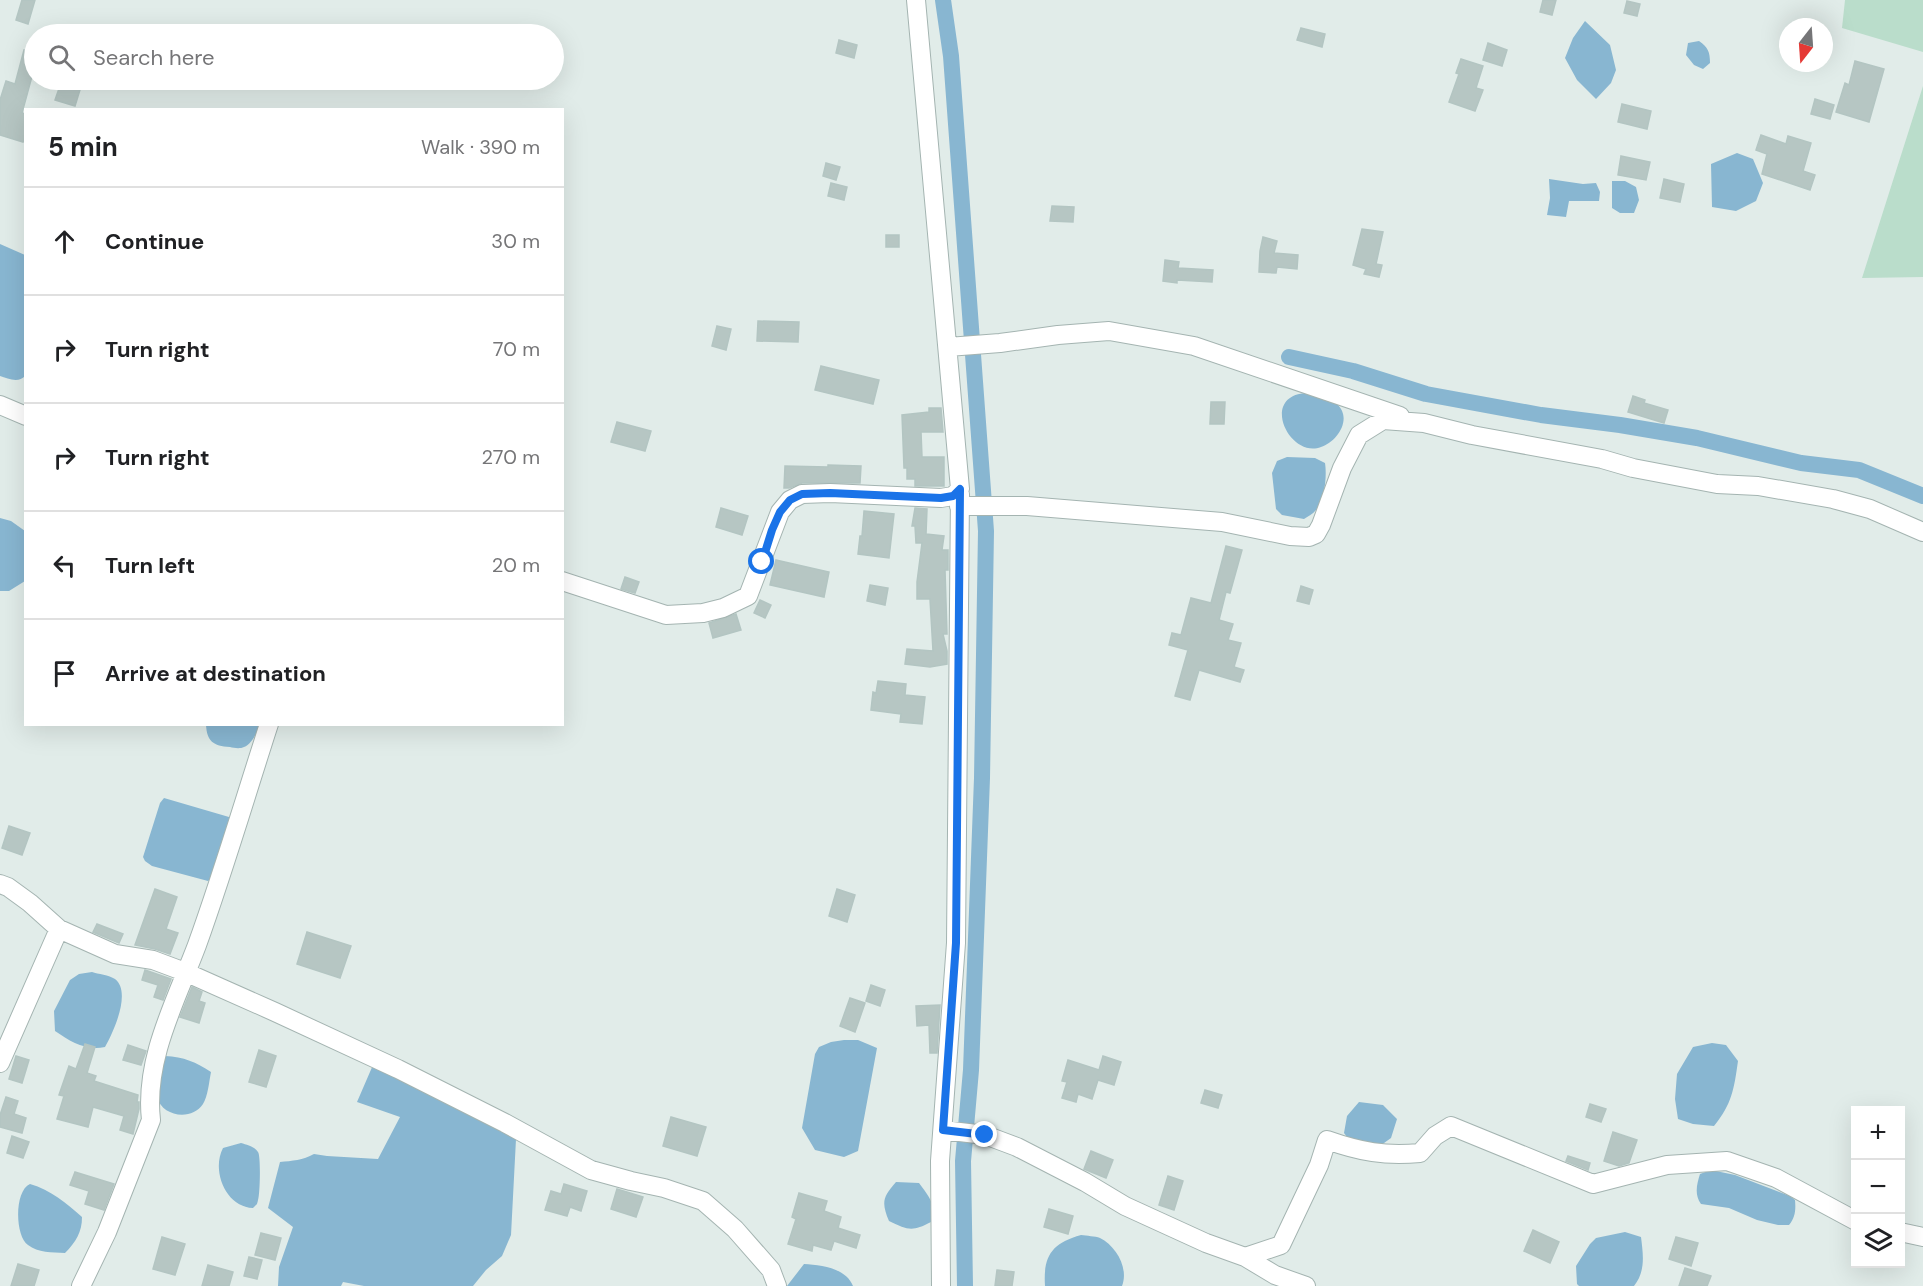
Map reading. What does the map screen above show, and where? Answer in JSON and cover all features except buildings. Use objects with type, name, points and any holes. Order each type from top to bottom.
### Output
[{"type":"street","points":[[916,0],[960,498],[956,943],[940,1161],[940,1286]]},
{"type":"street","points":[[948,347],[1109,332],[1194,346],[1419,423],[1602,459],[1633,468],[1694,480],[1717,484],[1758,486],[1833,499],[1870,509],[1923,532]]},
{"type":"street","points":[[0,405],[24,415]]},
{"type":"street","points":[[564,582],[666,615],[703,613],[723,609],[748,596],[780,512],[790,500],[802,494],[830,493],[941,498],[953,496],[1027,506],[1222,522],[1290,536],[1309,537],[1316,534],[1321,525],[1342,468],[1359,435],[1383,420],[1419,423]]},
{"type":"street","points":[[81,1286],[107,1232],[151,1120],[150,1088],[157,1051],[196,947],[267,726]]},
{"type":"street","points":[[0,884],[30,903],[59,928],[115,954],[153,960],[185,972],[398,1069],[591,1170],[664,1188],[703,1201],[735,1229],[771,1269],[777,1286]]},
{"type":"street","points":[[0,1063],[59,928]]},
{"type":"street","points":[[1245,1257],[1281,1245],[1319,1165],[1327,1140],[1355,1150],[1383,1154],[1420,1153],[1435,1136],[1451,1126],[1593,1184],[1667,1165],[1727,1161],[1776,1178],[1851,1218]]},
{"type":"street","points":[[943,1130],[985,1135],[1017,1147],[1085,1182],[1125,1206],[1206,1243],[1245,1257],[1275,1275],[1306,1286]]},
{"type":"street","points":[[1905,1233],[1923,1237]]},
{"type":"green space","points":[[1845,0],[1923,0],[1923,52],[1842,28]]},
{"type":"green space","points":[[1923,86],[1923,277],[1862,278]]},
{"type":"water","points":[[1585,21],[1610,45],[1616,70],[1611,83],[1596,99],[1577,80],[1565,58],[1573,38]]},
{"type":"water","points":[[1699,41],[1708,50],[1710,56],[1710,63],[1703,69],[1694,65],[1686,55],[1688,43]]},
{"type":"water","points":[[1737,153],[1753,159],[1763,183],[1756,201],[1736,211],[1712,207],[1711,164]]},
{"type":"water","points":[[1549,179],[1583,184],[1596,183],[1600,192],[1599,201],[1569,201],[1566,217],[1547,215],[1550,198]]},
{"type":"water","points":[[1612,181],[1625,181],[1636,187],[1639,200],[1634,213],[1620,213],[1612,208]]},
{"type":"water","points":[[0,244],[24,255],[24,377],[17,380],[0,376]]},
{"type":"water","points":[[1307,393],[1334,402],[1342,410],[1344,416],[1337,435],[1321,447],[1309,448],[1299,444],[1290,436],[1284,425],[1282,414],[1284,404],[1293,396]]},
{"type":"water","points":[[1287,457],[1315,458],[1325,463],[1325,481],[1321,500],[1315,511],[1304,519],[1282,515],[1276,509],[1272,473],[1277,461]]},
{"type":"water","points":[[0,518],[11,521],[24,530],[24,582],[9,591],[0,591]]},
{"type":"water","points":[[206,726],[260,726],[254,738],[244,747],[239,748],[215,744],[208,735]]},
{"type":"water","points":[[164,798],[229,817],[231,821],[214,877],[208,881],[152,866],[145,861],[143,857],[160,803]]},
{"type":"water","points":[[92,972],[115,979],[122,993],[119,1013],[112,1032],[105,1047],[98,1048],[79,1045],[55,1031],[54,1011],[70,980],[79,974]]},
{"type":"water","points":[[844,1040],[858,1040],[877,1048],[858,1151],[844,1157],[815,1150],[802,1128],[815,1054],[819,1047]]},
{"type":"water","points":[[1712,1043],[1726,1045],[1738,1061],[1728,1103],[1714,1126],[1693,1124],[1678,1119],[1675,1099],[1677,1074],[1693,1047]]},
{"type":"water","points":[[165,1056],[190,1061],[211,1072],[205,1101],[192,1113],[178,1114],[165,1109],[160,1104],[156,1087]]},
{"type":"water","points":[[373,1065],[516,1139],[511,1235],[502,1256],[473,1286],[364,1286],[343,1282],[341,1286],[278,1286],[279,1267],[293,1227],[268,1208],[280,1162],[302,1159],[314,1154],[378,1159],[400,1117],[357,1102]]},
{"type":"water","points":[[1359,1102],[1383,1105],[1397,1119],[1391,1138],[1377,1148],[1350,1141],[1344,1133],[1347,1116]]},
{"type":"water","points":[[241,1143],[255,1148],[259,1155],[259,1196],[253,1208],[243,1206],[228,1195],[220,1177],[220,1157],[223,1148]]},
{"type":"water","points":[[1711,1170],[1735,1175],[1790,1196],[1795,1200],[1795,1214],[1789,1225],[1757,1220],[1729,1208],[1701,1204],[1697,1193],[1700,1174]]},
{"type":"water","points":[[896,1182],[919,1183],[932,1205],[931,1222],[910,1229],[889,1221],[884,1204],[888,1192]]},
{"type":"water","points":[[30,1184],[51,1193],[82,1217],[78,1236],[65,1253],[45,1252],[28,1245],[24,1240],[19,1224],[19,1204],[21,1195]]},
{"type":"water","points":[[1625,1232],[1641,1237],[1642,1268],[1634,1286],[1579,1286],[1576,1266],[1590,1244],[1596,1238]]},
{"type":"water","points":[[1081,1235],[1100,1238],[1116,1252],[1124,1272],[1122,1286],[1045,1286],[1046,1266],[1051,1252],[1063,1242]]},
{"type":"water","points":[[804,1264],[839,1271],[850,1280],[853,1286],[787,1286]]},
{"type":"waterway","points":[[943,0],[951,56],[986,531],[982,778],[971,1070],[963,1161],[965,1286]]},
{"type":"waterway","points":[[1289,357],[1353,371],[1426,394],[1541,415],[1697,438],[1801,463],[1859,470],[1923,496]]},
{"type":"route","points":[[762,562],[780,512],[790,500],[802,494],[830,493],[941,498],[953,496],[960,489],[956,943],[943,1130],[985,1135]]}]
